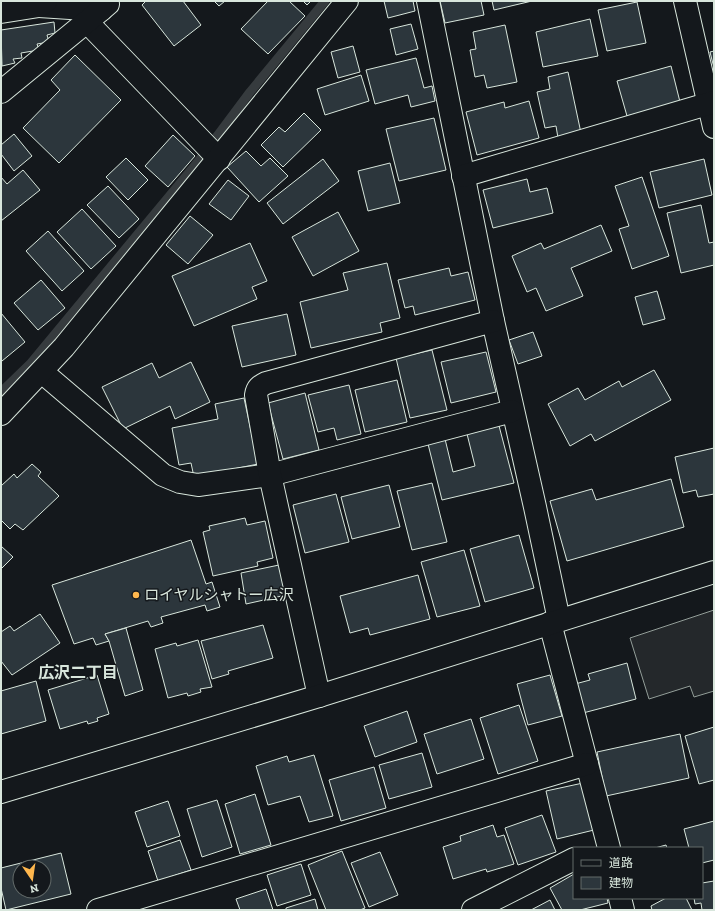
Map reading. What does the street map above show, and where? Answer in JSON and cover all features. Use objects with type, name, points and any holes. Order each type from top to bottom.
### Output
[{"type":"street","points":[[1,414],[42,372],[219,159],[347,1]]},
{"type":"street","points":[[428,1],[492,321],[535,507],[554,621],[604,846]]},
{"type":"street","points":[[685,1],[712,103],[714,127]]},
{"type":"street","points":[[1,12],[42,4],[100,11],[219,159]]},
{"type":"street","points":[[1,92],[100,11]]},
{"type":"street","points":[[463,176],[712,103]]},
{"type":"street","points":[[319,696],[270,475],[256,395],[260,386],[492,321]]},
{"type":"street","points":[[42,372],[163,475],[172,480],[198,485],[270,475],[512,411]]},
{"type":"street","points":[[1,792],[319,696],[714,572]]},
{"type":"street","points":[[98,910],[587,764]]},
{"type":"street","points":[[474,910],[573,860]]},
{"type":"street","points":[[620,899],[623,910]]},
{"type":"shaded area","points":[[714,610],[714,691],[694,697],[690,686],[649,699],[630,638]]},
{"type":"building","points":[[146,1],[183,1],[201,25],[174,46],[142,5]]},
{"type":"building","points":[[214,1],[225,1],[219,6]]},
{"type":"building","points":[[268,1],[289,1],[305,16],[268,54],[241,29]]},
{"type":"building","points":[[303,1],[311,1],[307,5]]},
{"type":"building","points":[[384,1],[413,1],[415,11],[388,18]]},
{"type":"building","points":[[440,1],[481,1],[484,15],[445,23]]},
{"type":"building","points":[[492,1],[532,1],[494,10]]},
{"type":"building","points":[[637,2],[646,43],[607,51],[598,10]]},
{"type":"building","points":[[590,19],[598,56],[543,67],[536,32]]},
{"type":"building","points":[[54,22],[55,33],[47,35],[49,42],[37,44],[39,50],[21,53],[22,58],[13,59],[15,63],[2,66],[1,30]]},
{"type":"building","points":[[411,24],[418,49],[396,55],[390,29]]},
{"type":"building","points":[[505,25],[517,82],[487,88],[484,75],[475,77],[470,50],[476,49],[473,32]]},
{"type":"building","points":[[353,46],[360,72],[338,78],[331,52]]},
{"type":"building","points":[[714,51],[714,68],[710,52]]},
{"type":"building","points":[[75,55],[121,100],[59,163],[23,128],[60,90],[51,80]]},
{"type":"building","points":[[416,58],[424,88],[432,86],[435,101],[411,107],[408,95],[375,104],[366,70]]},
{"type":"building","points":[[671,66],[680,102],[627,116],[617,81]]},
{"type":"building","points":[[568,72],[581,133],[558,138],[556,126],[545,128],[537,92],[550,89],[548,77]]},
{"type":"building","points":[[361,75],[369,101],[325,115],[317,89]]},
{"type":"building","points":[[529,101],[539,138],[477,155],[466,112],[504,102],[505,108]]},
{"type":"building","points":[[304,113],[321,130],[283,167],[261,145],[279,127],[285,132]]},
{"type":"building","points":[[434,118],[446,170],[399,181],[386,129]]},
{"type":"building","points":[[14,134],[32,156],[14,171],[1,154],[1,145]]},
{"type":"building","points":[[173,135],[195,156],[168,187],[145,166]]},
{"type":"building","points":[[246,151],[261,166],[270,158],[288,176],[259,202],[227,167]]},
{"type":"building","points":[[126,158],[148,180],[128,200],[106,177]]},
{"type":"building","points":[[323,159],[339,181],[283,224],[267,203]]},
{"type":"building","points":[[704,159],[712,195],[659,208],[650,172]]},
{"type":"building","points":[[390,163],[400,203],[368,211],[358,171]]},
{"type":"building","points":[[23,170],[40,190],[1,221],[1,177],[7,184]]},
{"type":"building","points":[[642,177],[669,256],[632,269],[619,229],[629,226],[615,186]]},
{"type":"building","points":[[527,179],[530,192],[547,188],[553,213],[493,228],[483,190]]},
{"type":"building","points":[[228,180],[249,196],[231,220],[209,204]]},
{"type":"building","points":[[108,186],[139,219],[119,238],[87,205]]},
{"type":"building","points":[[701,205],[709,243],[714,242],[714,265],[681,273],[667,213]]},
{"type":"building","points":[[82,209],[116,246],[91,269],[57,232]]},
{"type":"building","points":[[338,212],[359,251],[313,276],[292,237]]},
{"type":"building","points":[[190,216],[213,235],[188,264],[166,245]]},
{"type":"building","points":[[601,225],[612,251],[571,268],[583,296],[546,311],[536,288],[527,292],[512,256],[541,243],[544,249]]},
{"type":"building","points":[[48,231],[84,271],[62,291],[26,251]]},
{"type":"building","points":[[250,243],[267,281],[252,287],[257,299],[194,326],[172,276]]},
{"type":"building","points":[[387,263],[400,318],[380,323],[382,332],[311,348],[300,302],[348,290],[343,273]]},
{"type":"building","points":[[449,268],[451,276],[468,272],[475,300],[415,315],[413,306],[405,308],[398,280]]},
{"type":"building","points":[[41,280],[65,308],[38,330],[14,303]]},
{"type":"building","points":[[657,291],[665,319],[643,325],[635,297]]},
{"type":"building","points":[[1,313],[25,342],[2,361],[1,359]]},
{"type":"building","points":[[287,314],[296,355],[242,367],[232,326]]},
{"type":"building","points":[[533,332],[542,356],[518,364],[509,340]]},
{"type":"building","points":[[432,350],[447,410],[410,418],[396,358]]},
{"type":"building","points":[[486,352],[496,392],[451,403],[441,362]]},
{"type":"building","points":[[191,362],[210,402],[175,419],[170,406],[123,429],[102,387],[152,363],[159,378]]},
{"type":"building","points":[[654,370],[671,400],[595,441],[591,434],[570,446],[548,404],[578,388],[585,400],[619,381],[622,387]]},
{"type":"building","points":[[397,380],[407,422],[365,432],[355,390]]},
{"type":"building","points":[[349,385],[361,434],[337,440],[334,428],[318,432],[308,395]]},
{"type":"building","points":[[305,393],[319,450],[283,459],[268,403]]},
{"type":"building","points":[[244,398],[258,464],[194,477],[191,463],[179,465],[172,428],[218,419],[215,404]]},
{"type":"building","points":[[498,422],[514,483],[442,500],[428,444],[445,439],[453,472],[475,466],[466,430]]},
{"type":"building","points":[[714,448],[714,494],[698,497],[696,490],[683,493],[675,457]]},
{"type":"building","points":[[32,464],[41,472],[38,476],[59,496],[23,530],[15,524],[10,529],[1,520],[1,486],[14,474],[17,478]]},
{"type":"building","points":[[671,479],[684,527],[567,561],[550,501],[592,489],[596,500]]},
{"type":"building","points":[[432,483],[447,542],[412,550],[397,491]]},
{"type":"building","points":[[389,485],[400,527],[352,539],[341,497]]},
{"type":"building","points":[[336,494],[349,542],[305,553],[293,505]]},
{"type":"building","points":[[245,518],[247,525],[265,521],[273,558],[257,562],[258,566],[213,576],[203,532],[210,530],[209,526]]},
{"type":"building","points":[[519,535],[534,588],[485,602],[470,549]]},
{"type":"building","name":"ロイヤルシャトー広沢","points":[[191,540],[206,584],[212,582],[220,607],[207,611],[205,605],[161,617],[163,623],[151,627],[148,621],[105,634],[109,641],[96,645],[93,638],[74,644],[52,585]]},
{"type":"building","points":[[1,546],[13,557],[1,569]]},
{"type":"building","points":[[464,550],[480,606],[437,617],[421,562]]},
{"type":"building","points":[[279,565],[286,595],[246,604],[241,573]]},
{"type":"building","points":[[418,575],[430,619],[370,635],[368,628],[350,633],[340,596]]},
{"type":"building","points":[[40,614],[60,643],[12,675],[1,661],[1,632],[10,626],[14,631]]},
{"type":"building","points":[[263,625],[273,658],[228,671],[229,674],[212,679],[201,641]]},
{"type":"building","points":[[126,628],[143,690],[125,696],[109,641],[105,634]]},
{"type":"building","points":[[198,640],[212,687],[200,689],[201,692],[188,696],[187,693],[168,698],[155,649],[176,643],[177,646]]},
{"type":"building","points":[[627,663],[636,699],[583,713],[575,684],[590,680],[588,674]]},
{"type":"building","points":[[97,675],[109,714],[97,718],[98,721],[88,724],[87,721],[60,729],[48,690]]},
{"type":"building","points":[[550,675],[562,716],[528,725],[517,684]]},
{"type":"building","points":[[36,681],[46,721],[1,734],[1,691]]},
{"type":"building","points":[[519,705],[538,761],[498,774],[480,718]]},
{"type":"building","points":[[407,711],[417,742],[375,757],[364,726]]},
{"type":"building","points":[[471,719],[484,759],[437,774],[424,734]]},
{"type":"building","points":[[714,727],[714,780],[699,784],[685,736]]},
{"type":"building","points":[[680,734],[689,778],[606,796],[597,752]]},
{"type":"building","points":[[422,753],[432,787],[389,799],[379,765]]},
{"type":"building","points":[[314,755],[333,816],[309,822],[300,796],[268,805],[256,766],[287,756],[289,762]]},
{"type":"building","points":[[374,767],[386,808],[341,821],[329,780]]},
{"type":"building","points":[[583,783],[594,830],[557,839],[546,791]]},
{"type":"building","points":[[255,794],[271,845],[240,854],[225,804]]},
{"type":"building","points":[[217,800],[232,847],[202,857],[187,809]]},
{"type":"building","points":[[168,801],[180,836],[147,847],[135,812]]},
{"type":"building","points":[[542,815],[556,852],[518,865],[505,828]]},
{"type":"building","points":[[714,821],[714,860],[703,863],[703,847],[689,847],[684,829]]},
{"type":"building","points":[[493,825],[497,837],[504,835],[514,864],[487,872],[486,869],[453,879],[443,847],[461,841],[460,836]]},
{"type":"building","points":[[180,840],[191,870],[158,881],[148,851]]},
{"type":"building","points":[[342,851],[365,908],[360,910],[326,910],[308,865]]},
{"type":"building","points":[[380,852],[398,895],[369,907],[351,863]]},
{"type":"building","points":[[61,853],[71,894],[52,899],[52,859],[37,859]]},
{"type":"building","points":[[301,864],[311,895],[277,906],[267,875]]},
{"type":"building","points":[[12,865],[12,899],[51,899],[6,910],[1,888],[1,868]]},
{"type":"building","points":[[573,875],[573,899],[607,899],[608,903],[580,910],[562,910],[550,888]]},
{"type":"building","points":[[714,881],[714,910],[702,910],[701,903],[695,904],[694,899],[703,899],[703,883]]},
{"type":"building","points":[[266,889],[273,910],[240,910],[236,899]]},
{"type":"building","points":[[315,899],[318,910],[286,910],[286,908]]},
{"type":"building","points":[[664,899],[686,899],[692,910],[652,910],[651,906]]},
{"type":"building","points":[[550,900],[555,910],[531,910]]},
{"type":"waterway","points":[[1,392],[30,364],[200,159],[250,92],[325,1]]},
{"type":"place","name":"ロイヤルシャトー広沢","points":[[136,595]]},
{"type":"district","name":"広沢二丁目","points":[[78,672]]}]
